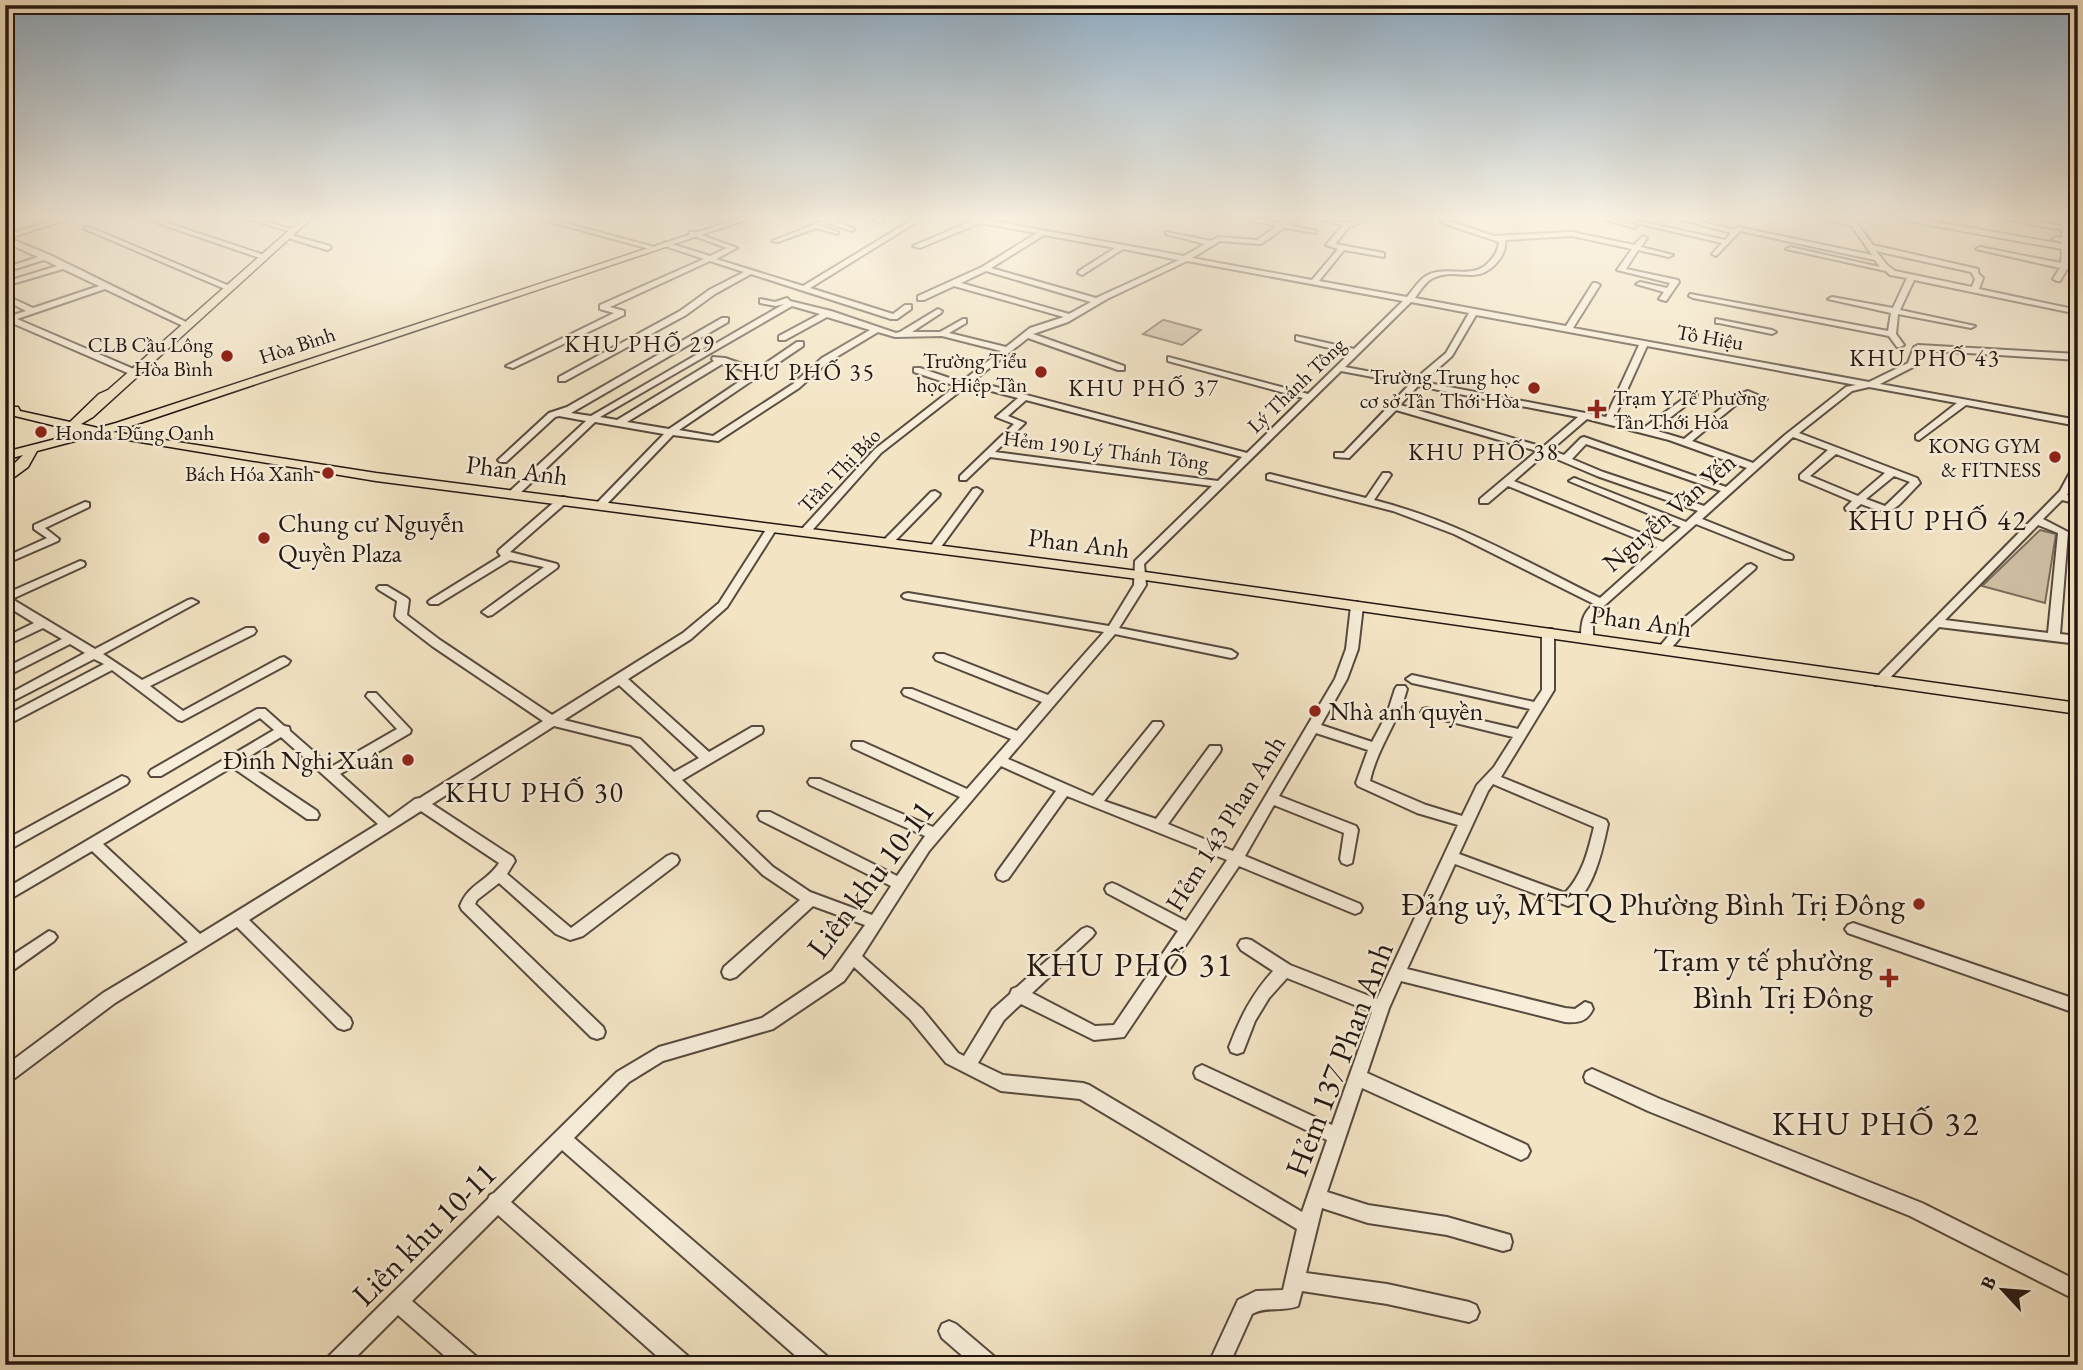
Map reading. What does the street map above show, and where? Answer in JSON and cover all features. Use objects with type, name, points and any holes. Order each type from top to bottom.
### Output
[{"type":"main road","points":[[5,462],[32,450],[89,415],[234,282]]},
{"type":"main road","name":"Hòa Bình","points":[[32,450],[97,430],[120,426],[545,282]]},
{"type":"main road","name":"Hòa Bình","points":[[455,312],[549,282]]},
{"type":"main road","name":"Phan Anh","points":[[10,408],[15,413],[48,423],[72,423],[97,430],[281,463],[1138,575],[1548,632],[2077,712]]},
{"type":"main road","points":[[5,456],[32,450]]},
{"type":"main road","points":[[5,480],[24,464],[32,450]]},
{"type":"street","points":[[98,282],[186,324]]},
{"type":"street","points":[[216,282],[228,287]]},
{"type":"street","points":[[509,366],[621,313],[603,307],[659,282]]},
{"type":"street","points":[[562,379],[683,313],[731,282]]},
{"type":"street","points":[[782,282],[894,317],[908,307]]},
{"type":"street","points":[[513,494],[592,419],[816,282]]},
{"type":"street","points":[[1030,282],[1097,301]]},
{"type":"street","name":"Trần Thị Báo","points":[[804,533],[878,451],[1027,335],[1037,328],[1071,317],[1136,282]]},
{"type":"street","name":"Tô Hiệu","points":[[1314,282],[2078,423]]},
{"type":"street","name":"Lý Thánh Tông","points":[[1138,575],[1139,563],[1409,300],[1424,282]]},
{"type":"street","points":[[1663,299],[1675,282]]},
{"type":"street","points":[[1892,334],[1895,312],[1909,282]]},
{"type":"street","points":[[1935,282],[2078,312]]},
{"type":"street","points":[[1975,290],[1978,282]]},
{"type":"street","points":[[921,298],[953,283],[1071,317]]},
{"type":"street","points":[[1640,284],[1669,291]]},
{"type":"street","points":[[1568,329],[1597,285]]},
{"type":"street","points":[[7,318],[107,286]]},
{"type":"street","points":[[1693,296],[1892,334],[1900,345]]},
{"type":"street","points":[[5,297],[33,311]]},
{"type":"street","points":[[1832,299],[1971,326]]},
{"type":"street","points":[[763,300],[776,304],[789,301],[876,330],[902,335],[942,334],[1008,350]]},
{"type":"street","points":[[902,335],[937,312]]},
{"type":"street","points":[[1338,455],[1346,457],[1416,383],[1450,354],[1474,312]]},
{"type":"street","points":[[600,505],[671,431],[800,344],[782,338],[828,313]]},
{"type":"street","points":[[7,318],[133,372]]},
{"type":"street","points":[[725,320],[562,414],[715,439],[796,386],[825,360],[876,330]]},
{"type":"street","points":[[942,334],[963,321]]},
{"type":"street","points":[[1719,321],[1772,332]]},
{"type":"street","points":[[1027,335],[1121,368]]},
{"type":"street","points":[[1299,338],[1355,352]]},
{"type":"street","points":[[1610,418],[1644,343]]},
{"type":"street","name":"Nguyễn Văn Yến","points":[[1587,638],[1588,618],[1601,603],[1705,510],[1849,389],[1868,384],[1912,364],[1918,347],[2078,357]]},
{"type":"street","points":[[676,348],[757,372]]},
{"type":"street","points":[[1171,359],[1309,397]]},
{"type":"street","points":[[620,422],[722,360]]},
{"type":"street","points":[[1339,368],[1585,416],[1610,418],[1646,431],[1687,441],[1754,467]]},
{"type":"street","points":[[917,370],[1248,456]]},
{"type":"street","points":[[1687,441],[1740,397],[1748,394],[1763,399]]},
{"type":"street","points":[[1646,431],[1694,395]]},
{"type":"street","points":[[963,478],[1020,423],[1001,417],[1025,397]]},
{"type":"street","points":[[1919,437],[1964,402]]},
{"type":"street","points":[[1393,406],[1543,450],[1705,510]]},
{"type":"street","points":[[503,460],[552,415],[567,410]]},
{"type":"street","points":[[1484,501],[1585,416]]},
{"type":"street","points":[[1793,434],[1892,472],[1915,482],[1902,497],[1885,509],[1803,477],[1834,450]]},
{"type":"street","points":[[1565,460],[1584,440],[1729,491]]},
{"type":"street","name":"Hẻm 190 Lý Thánh Tông","points":[[987,454],[1219,484]]},
{"type":"street","points":[[1880,682],[2059,496],[2078,467]]},
{"type":"street","points":[[1850,508],[1892,472]]},
{"type":"street","points":[[1368,502],[1386,475]]},
{"type":"street","points":[[1270,477],[1397,509],[1458,532],[1601,603]]},
{"type":"street","points":[[1506,481],[1666,547]]},
{"type":"street","points":[[1574,481],[1788,557]]},
{"type":"street","points":[[1623,500],[1642,488]]},
{"type":"street","points":[[934,549],[977,491]]},
{"type":"street","points":[[887,543],[935,494]]},
{"type":"street","points":[[2059,496],[2078,501]]},
{"type":"street","points":[[488,612],[554,566],[508,556],[503,552],[563,500]]},
{"type":"street","points":[[5,561],[54,538],[38,527],[85,505]]},
{"type":"street","points":[[2036,520],[2063,532],[2054,636]]},
{"type":"street","points":[[5,1076],[109,998],[687,636],[714,614],[772,528]]},
{"type":"street","points":[[434,602],[508,556]]},
{"type":"street","points":[[5,599],[80,564]]},
{"type":"street","points":[[1664,649],[1687,622],[1751,567]]},
{"type":"street","name":"Liên khu 10-11","points":[[334,1365],[623,1077],[659,1055],[767,1024],[838,976],[935,834],[1112,630],[1140,585],[1138,575]]},
{"type":"street","points":[[383,588],[403,600],[401,616],[552,722],[635,742],[768,871],[811,899],[858,914],[874,923]]},
{"type":"street","points":[[908,596],[1112,630],[1231,654]]},
{"type":"street","points":[[5,599],[69,640],[97,654],[181,717],[186,717],[284,662]]},
{"type":"street","points":[[5,701],[192,602]]},
{"type":"street","name":"Hẻm 143 Phan Anh","points":[[1018,994],[1094,1033],[1118,1032],[1235,860],[1341,679],[1352,649],[1357,606]]},
{"type":"street","points":[[5,642],[43,623]]},
{"type":"street","points":[[1936,623],[2078,640]]},
{"type":"street","points":[[141,686],[250,631]]},
{"type":"street","name":"Hẻm 137 Phan Anh","points":[[1297,1281],[1307,1225],[1381,1008],[1482,788],[1492,778],[1548,690],[1548,632]]},
{"type":"street","points":[[5,673],[69,640]]},
{"type":"street","points":[[940,657],[1051,701]]},
{"type":"street","points":[[5,722],[112,665]]},
{"type":"street","points":[[619,678],[707,757]]},
{"type":"street","points":[[1412,679],[1538,708]]},
{"type":"street","points":[[1401,689],[1397,710],[1375,748],[1365,770],[1363,783],[1422,809],[1466,822]]},
{"type":"street","points":[[908,692],[1019,737]]},
{"type":"street","points":[[331,772],[405,730],[372,696]]},
{"type":"street","points":[[156,774],[261,712],[387,824]]},
{"type":"street","points":[[1427,712],[1521,734]]},
{"type":"street","points":[[1095,803],[1157,725]]},
{"type":"street","points":[[1313,727],[1375,748]]},
{"type":"street","points":[[5,895],[185,792],[284,730]]},
{"type":"street","points":[[673,779],[757,730]]},
{"type":"street","points":[[858,745],[968,795]]},
{"type":"street","points":[[1159,826],[1215,749]]},
{"type":"street","points":[[999,760],[1095,803],[1159,826],[1355,908]]},
{"type":"street","points":[[232,761],[312,815]]},
{"type":"street","points":[[1450,856],[1568,900],[1579,890],[1592,866],[1601,824],[1492,778]]},
{"type":"street","points":[[5,848],[122,781]]},
{"type":"street","points":[[815,782],[935,834]]},
{"type":"street","points":[[1003,875],[1065,789]]},
{"type":"street","points":[[1271,798],[1351,830],[1347,859]]},
{"type":"street","points":[[420,803],[508,861],[499,875],[471,896],[467,906],[597,1032]]},
{"type":"street","points":[[765,816],[899,884]]},
{"type":"street","points":[[93,844],[198,942]]},
{"type":"street","points":[[499,875],[561,930],[570,934],[578,932],[672,860]]},
{"type":"street","points":[[1112,889],[1188,929]]},
{"type":"street","points":[[730,972],[811,899]]},
{"type":"street","points":[[238,918],[344,1023]]},
{"type":"street","points":[[1853,929],[2078,1007]]},
{"type":"street","points":[[967,1065],[998,1015],[1087,933]]},
{"type":"street","points":[[5,968],[49,937]]},
{"type":"street","points":[[1246,945],[1284,970],[1381,1008]]},
{"type":"street","points":[[853,957],[916,1014],[952,1058],[1002,1083],[1083,1091],[1307,1225]]},
{"type":"street","points":[[1237,1047],[1248,1018],[1263,993],[1284,970]]},
{"type":"street","points":[[1398,974],[1565,1015],[1578,1016],[1585,1009]]},
{"type":"street","points":[[1202,1073],[1337,1136]]},
{"type":"street","points":[[1357,1077],[1521,1151]]},
{"type":"street","points":[[1592,1077],[1654,1105],[1916,1209],[2078,1291]]},
{"type":"street","points":[[561,1138],[821,1365]]},
{"type":"street","points":[[1317,1197],[1368,1214],[1447,1226],[1503,1242]]},
{"type":"street","points":[[496,1201],[682,1365]]},
{"type":"street","points":[[1218,1365],[1245,1307],[1256,1301],[1291,1299],[1297,1281],[1400,1297],[1469,1312]]},
{"type":"street","points":[[397,1301],[471,1365]]},
{"type":"street","points":[[949,1331],[989,1365]]},
{"type":"shaded area","points":[[1163,320],[1201,330],[1182,345],[1143,334]]},
{"type":"shaded area","points":[[2040,530],[2056,534],[2045,603],[1982,586]]},
{"type":"place","name":"CLB Cầu Lông Hòa Bình","points":[[227,356]]},
{"type":"place","name":"Trường Tiểu học Hiệp Tân","points":[[1041,372]]},
{"type":"place","name":"Trường Trung học cơ sở Tân Thới Hòa","points":[[1534,388]]},
{"type":"place","name":"Trạm Y Tế Phường Tân Thới Hòa","points":[[1597,409]]},
{"type":"place","name":"Honda Dũng Oanh","points":[[41,432]]},
{"type":"place","name":"KONG GYM & FITNESS","points":[[2055,457]]},
{"type":"place","name":"Bách Hóa Xanh","points":[[328,473]]},
{"type":"place","name":"Chung cư Nguyễn Quyền Plaza","points":[[264,538]]},
{"type":"place","name":"Nhà anh quyền","points":[[1315,711]]},
{"type":"place","name":"Đình Nghi Xuân","points":[[408,760]]},
{"type":"place","name":"Đảng uỷ, MTTQ Phường Bình Trị Đông","points":[[1919,904]]},
{"type":"place","name":"Trạm y tế phường Bình Trị Đông","points":[[1889,978]]},
{"type":"district","name":"KHU PHỐ 29","points":[[640,344]]},
{"type":"district","name":"KHU PHỐ 43","points":[[1925,358]]},
{"type":"district","name":"KHU PHỐ 35","points":[[800,372]]},
{"type":"district","name":"KHU PHỐ 37","points":[[1144,388]]},
{"type":"district","name":"KHU PHỐ 38","points":[[1484,452]]},
{"type":"district","name":"KHU PHỐ 42","points":[[1938,520]]},
{"type":"district","name":"KHU PHỐ 30","points":[[535,792]]},
{"type":"district","name":"KHU PHỐ 31","points":[[1130,964]]},
{"type":"district","name":"KHU PHỐ 32","points":[[1876,1123]]}]
